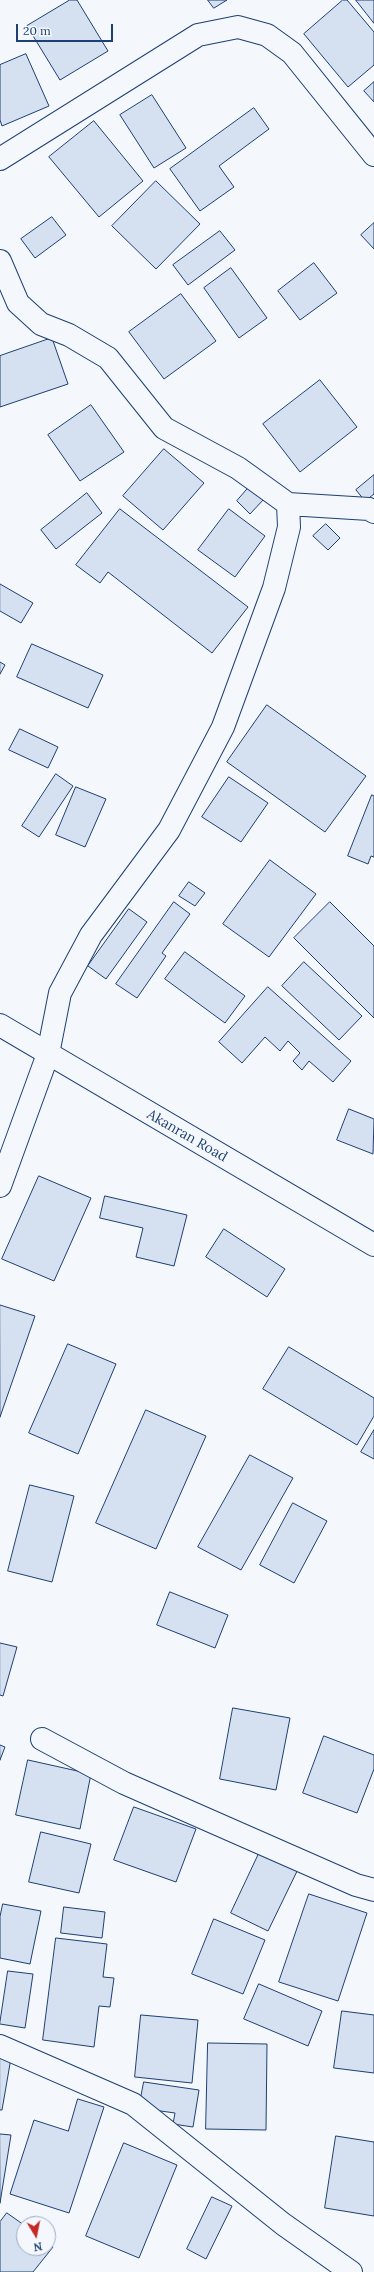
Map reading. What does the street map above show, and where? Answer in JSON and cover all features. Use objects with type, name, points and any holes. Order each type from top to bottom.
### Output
[{"type":"street","points":[[0,158],[198,35],[238,27],[267,35],[292,53],[374,156]]},
{"type":"street","points":[[0,262],[18,303],[40,324],[69,335],[108,358],[164,428],[238,468],[288,504],[369,509],[374,512]]},
{"type":"street","points":[[0,1186],[48,1054],[60,992],[91,935],[169,830],[222,727],[274,588],[289,527],[288,504]]},
{"type":"street","name":"Akanran Road","points":[[0,1025],[374,1245]]},
{"type":"street","points":[[42,1739],[124,1783],[356,1884],[374,1890]]},
{"type":"street","points":[[0,2046],[133,2104],[283,2224],[351,2272]]},
{"type":"building","points":[[70,0],[77,0],[108,51],[60,80],[27,26]]},
{"type":"building","points":[[208,0],[227,0],[214,8]]},
{"type":"building","points":[[343,0],[347,0],[374,32],[374,65],[348,87],[304,34]]},
{"type":"building","points":[[356,0],[374,0],[374,23]]},
{"type":"building","points":[[26,54],[49,106],[2,126],[0,120],[0,65]]},
{"type":"building","points":[[374,82],[374,102],[364,91]]},
{"type":"building","points":[[152,95],[186,148],[154,168],[120,115]]},
{"type":"building","points":[[254,108],[269,129],[219,166],[234,187],[200,211],[170,169]]},
{"type":"building","points":[[94,121],[143,181],[99,217],[49,157]]},
{"type":"building","points":[[156,181],[200,224],[156,269],[112,226]]},
{"type":"building","points":[[52,217],[66,235],[35,258],[21,239]]},
{"type":"building","points":[[374,223],[374,249],[361,235]]},
{"type":"building","points":[[220,231],[235,250],[188,285],[173,265]]},
{"type":"building","points":[[314,263],[337,293],[300,320],[278,291]]},
{"type":"building","points":[[231,268],[267,318],[239,338],[204,288]]},
{"type":"building","points":[[181,294],[216,341],[164,379],[129,332]]},
{"type":"building","points":[[52,338],[68,384],[0,407],[0,356]]},
{"type":"building","points":[[320,380],[357,427],[300,472],[263,424]]},
{"type":"building","points":[[91,405],[124,452],[80,481],[48,435]]},
{"type":"building","points":[[164,449],[204,483],[163,530],[123,496]]},
{"type":"building","points":[[374,475],[374,494],[365,501],[356,490]]},
{"type":"building","points":[[250,486],[264,499],[250,514],[237,501]]},
{"type":"building","points":[[87,493],[102,513],[56,549],[41,530]]},
{"type":"building","points":[[120,509],[248,607],[212,653],[108,572],[100,583],[76,565]]},
{"type":"building","points":[[229,509],[265,536],[235,577],[198,550]]},
{"type":"building","points":[[326,524],[340,538],[328,550],[313,536]]},
{"type":"building","points":[[0,584],[33,603],[21,623],[0,611]]},
{"type":"building","points":[[32,644],[103,675],[88,708],[17,677]]},
{"type":"building","points":[[0,662],[5,665],[0,674]]},
{"type":"building","points":[[267,705],[366,776],[325,832],[227,762]]},
{"type":"building","points":[[20,729],[58,747],[48,768],[9,750]]},
{"type":"building","points":[[56,774],[73,786],[39,837],[22,826]]},
{"type":"building","points":[[229,777],[268,803],[241,842],[202,817]]},
{"type":"building","points":[[76,787],[106,799],[85,847],[56,835]]},
{"type":"building","points":[[372,795],[374,796],[374,857],[371,856],[368,864],[348,856]]},
{"type":"building","points":[[270,860],[316,894],[269,957],[223,924]]},
{"type":"building","points":[[189,882],[205,893],[195,906],[179,896]]},
{"type":"building","points":[[174,902],[190,914],[162,953],[166,956],[137,998],[116,984]]},
{"type":"building","points":[[330,902],[374,946],[374,1018],[294,938]]},
{"type":"building","points":[[129,909],[147,922],[106,979],[88,966]]},
{"type":"building","points":[[185,952],[245,996],[225,1023],[165,979]]},
{"type":"building","points":[[304,962],[362,1016],[339,1040],[282,986]]},
{"type":"building","points":[[268,987],[351,1061],[333,1082],[309,1061],[302,1070],[293,1061],[300,1053],[288,1041],[280,1051],[265,1037],[242,1063],[219,1042]]},
{"type":"building","points":[[349,1109],[374,1119],[373,1154],[337,1140]]},
{"type":"building","points":[[39,1176],[91,1198],[54,1281],[2,1259]]},
{"type":"building","points":[[105,1196],[187,1215],[174,1266],[136,1257],[143,1228],[100,1218]]},
{"type":"building","points":[[224,1229],[285,1269],[267,1297],[206,1257]]},
{"type":"building","points":[[0,1305],[35,1316],[0,1417]]},
{"type":"building","points":[[68,1344],[116,1364],[78,1454],[29,1433]]},
{"type":"building","points":[[289,1347],[374,1398],[374,1416],[357,1445],[263,1389]]},
{"type":"building","points":[[146,1410],[206,1436],[156,1549],[96,1523]]},
{"type":"building","points":[[374,1430],[374,1459],[361,1452]]},
{"type":"building","points":[[250,1455],[293,1478],[241,1570],[198,1547]]},
{"type":"building","points":[[30,1485],[74,1496],[52,1582],[8,1571]]},
{"type":"building","points":[[293,1503],[327,1521],[294,1583],[260,1565]]},
{"type":"building","points":[[170,1592],[228,1615],[215,1648],[157,1625]]},
{"type":"building","points":[[0,1643],[17,1647],[3,1696],[0,1695]]},
{"type":"building","points":[[233,1708],[290,1718],[276,1790],[220,1779]]},
{"type":"building","points":[[324,1736],[374,1755],[374,1769],[357,1813],[303,1793]]},
{"type":"building","points":[[0,1745],[5,1747],[0,1760]]},
{"type":"building","points":[[28,1760],[91,1774],[80,1829],[16,1815]]},
{"type":"building","points":[[134,1807],[196,1829],[176,1882],[114,1860]]},
{"type":"building","points":[[41,1832],[91,1844],[79,1893],[29,1882]]},
{"type":"building","points":[[263,1845],[301,1863],[268,1931],[231,1913]]},
{"type":"building","points":[[309,1894],[367,1913],[338,2001],[279,1982]]},
{"type":"building","points":[[3,1904],[41,1911],[30,1964],[0,1958],[0,1917]]},
{"type":"building","points":[[64,1907],[105,1912],[102,1938],[61,1933]]},
{"type":"building","points":[[214,1919],[265,1940],[243,1994],[192,1974]]},
{"type":"building","points":[[56,1938],[107,1944],[103,1977],[114,1978],[110,2007],[99,2006],[94,2047],[43,2040]]},
{"type":"building","points":[[8,1971],[33,1974],[25,2028],[0,2024]]},
{"type":"building","points":[[259,1984],[322,2011],[308,2046],[244,2019]]},
{"type":"building","points":[[342,2011],[374,2015],[374,2073],[334,2068]]},
{"type":"building","points":[[141,2015],[198,2020],[192,2083],[135,2077]]},
{"type":"building","points":[[208,2043],[267,2044],[266,2130],[206,2129]]},
{"type":"building","points":[[0,2056],[11,2058],[2,2110],[0,2110]]},
{"type":"building","points":[[144,2082],[199,2090],[193,2127],[173,2124],[175,2113],[139,2108]]},
{"type":"building","points":[[78,2099],[104,2107],[69,2213],[10,2194],[34,2120],[68,2131]]},
{"type":"building","points":[[0,2134],[11,2135],[0,2203]]},
{"type":"building","points":[[336,2136],[374,2142],[374,2216],[325,2208]]},
{"type":"building","points":[[124,2143],[177,2165],[139,2258],[86,2236]]},
{"type":"building","points":[[212,2197],[232,2206],[206,2259],[187,2249]]},
{"type":"building","points":[[7,2213],[16,2219],[16,2256],[46,2256],[33,2272],[0,2272],[0,2222]]}]
